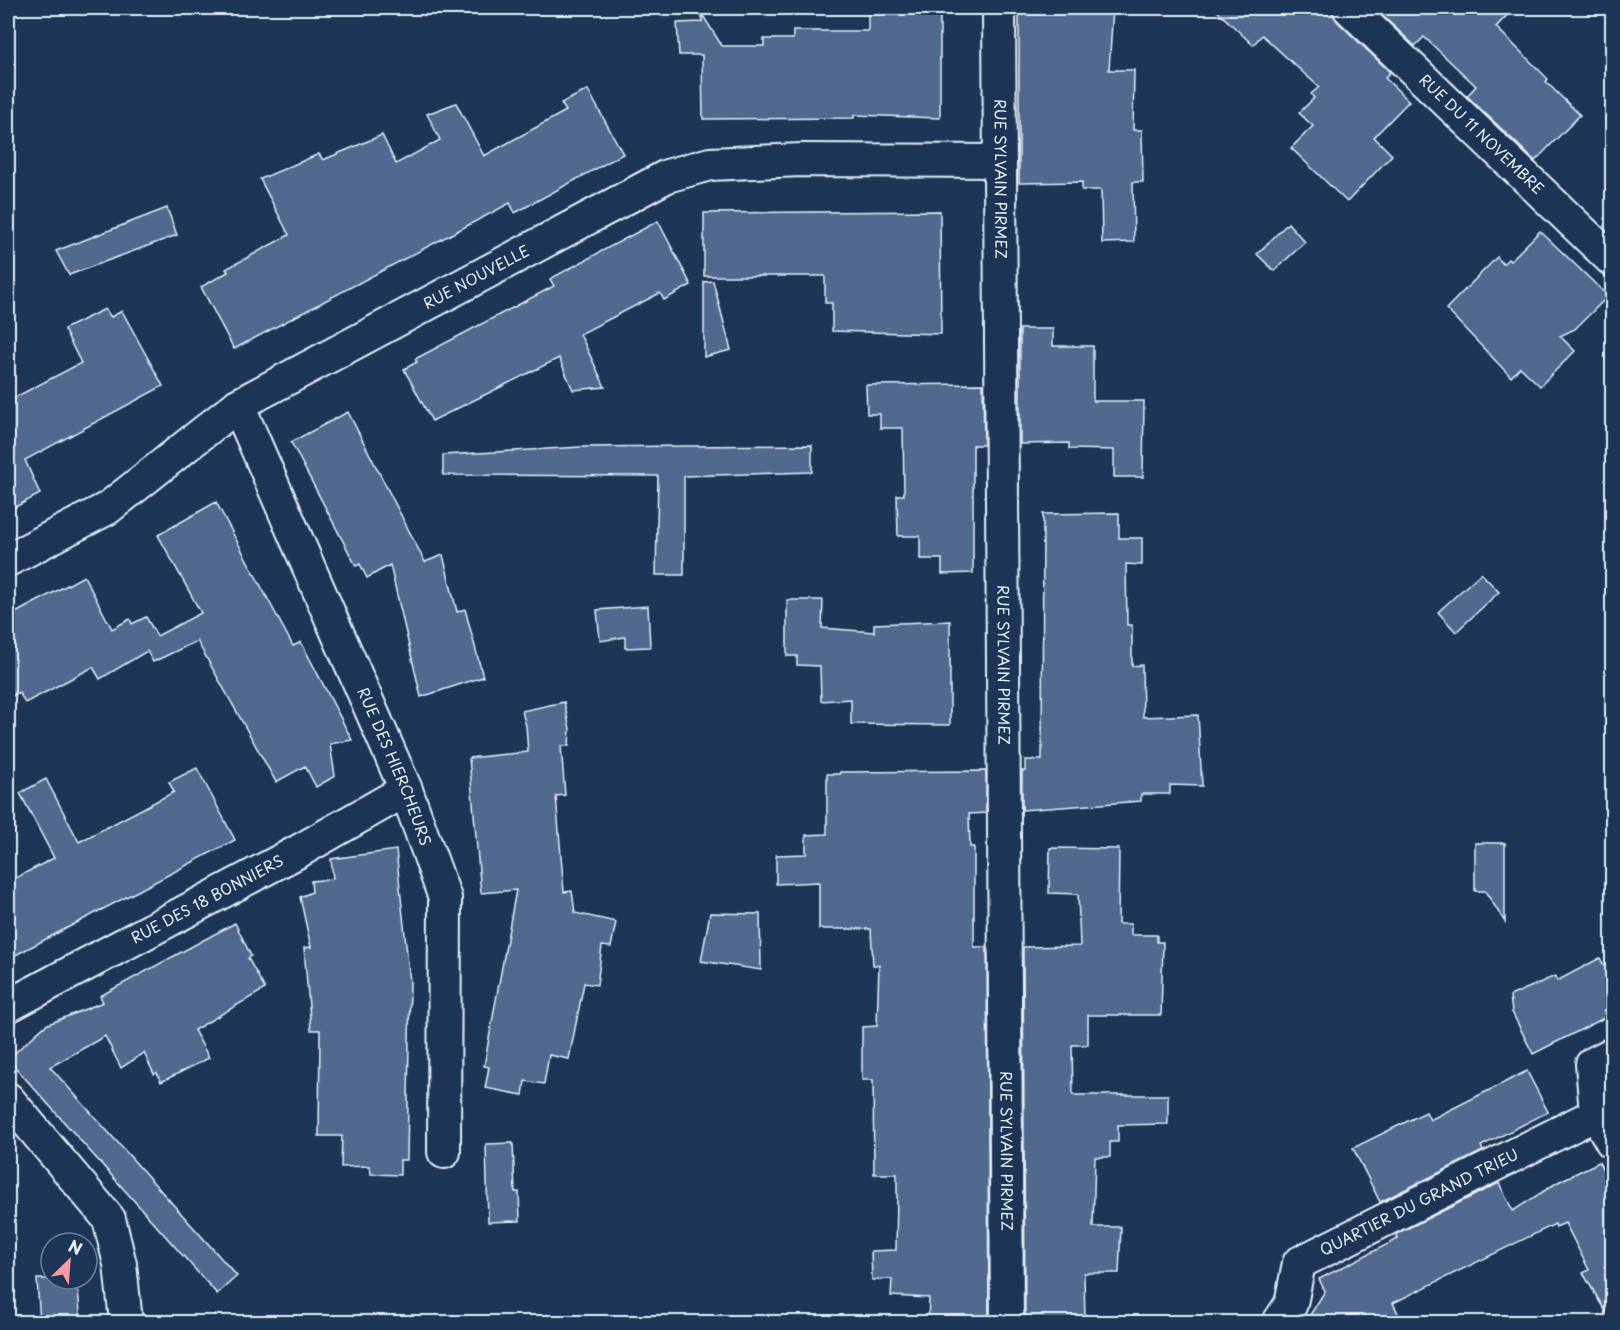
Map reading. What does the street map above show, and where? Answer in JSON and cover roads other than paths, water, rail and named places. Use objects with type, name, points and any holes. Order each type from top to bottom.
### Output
[{"type":"street","name":"RUE SYLVAIN PIRMEZ","points":[[999,8],[1007,1323]]},
{"type":"street","name":"RUE DU 11 NOVEMBRE","points":[[1349,8],[1612,260]]},
{"type":"street","name":"RUE NOUVELLE","points":[[8,560],[108,508],[238,405],[667,176],[710,164],[802,160],[1000,161]]},
{"type":"street","name":"RUE DES HIERCHEURS","points":[[238,405],[406,790],[445,898],[444,1152]]},
{"type":"street","name":"RUE DES 18 BONNIERS","points":[[8,1006],[299,851],[406,790]]},
{"type":"street","points":[[1612,1054],[1592,1064],[1596,1114],[1612,1142]]},
{"type":"street","points":[[8,1099],[109,1219],[120,1264],[126,1323]]},
{"type":"street","name":"QUARTIER DU GRAND TRIEU","points":[[1279,1323],[1291,1305],[1299,1263],[1596,1114]]}]
